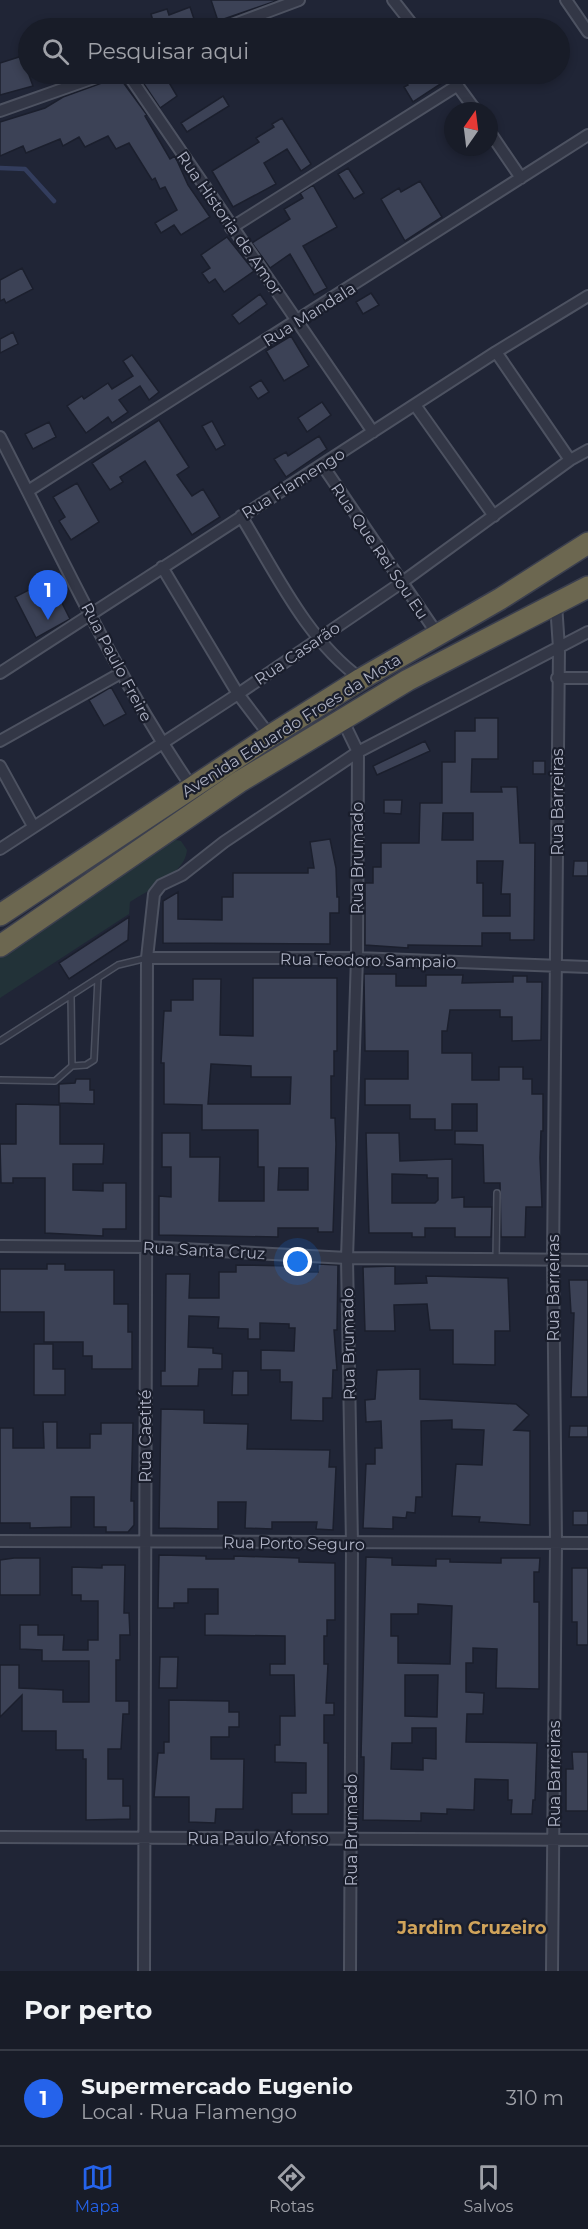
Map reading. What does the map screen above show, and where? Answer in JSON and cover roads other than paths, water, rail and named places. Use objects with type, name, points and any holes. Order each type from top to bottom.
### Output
[{"type":"highway","name":"Avenida Eduardo Froes da Mota","points":[[0,915],[191,786],[270,736],[588,543]]},
{"type":"highway","name":"Avenida Eduardo Froes da Mota","points":[[0,946],[239,782],[432,667],[588,587]]},
{"type":"street","points":[[251,18],[299,0]]},
{"type":"street","points":[[393,0],[407,18]]},
{"type":"street","points":[[566,0],[588,32]]},
{"type":"street","points":[[0,111],[77,84]]},
{"type":"street","name":"Rua Historia de Amor","points":[[135,84],[231,228],[298,321],[373,432]]},
{"type":"street","points":[[231,228],[458,85],[470,102]]},
{"type":"street","name":"Rua Mandala","points":[[28,491],[588,135]]},
{"type":"street","points":[[498,144],[521,178]]},
{"type":"street","name":"Rua Flamengo","points":[[0,673],[496,352],[588,296]]},
{"type":"street","points":[[496,352],[570,460]]},
{"type":"street","points":[[415,405],[494,516]]},
{"type":"street","name":"Rua Paulo Freire","points":[[0,437],[121,673],[162,744],[191,786]]},
{"type":"street","name":"Rua Casarão","points":[[0,849],[238,694],[400,583],[570,460],[588,450]]},
{"type":"street","name":"Rua Que Rei Sou Eu","points":[[322,466],[400,583],[438,635]]},
{"type":"street","points":[[241,516],[316,639],[343,666],[361,679]]},
{"type":"street","points":[[162,567],[238,694],[270,736]]},
{"type":"street","name":"Rua Barreiras","points":[[552,1971],[556,1543],[553,1260],[559,648],[556,604]]},
{"type":"street","points":[[357,752],[588,632]]},
{"type":"street","points":[[0,741],[121,673]]},
{"type":"street","points":[[557,678],[588,678]]},
{"type":"street","name":"Rua Brumado","points":[[343,721],[357,752],[357,958],[347,1258],[352,1544],[350,1971]]},
{"type":"street","name":"Rua Caetité","points":[[144,1971],[147,958],[153,901],[161,885],[182,875],[224,842],[357,752]]},
{"type":"street","points":[[0,766],[33,826]]},
{"type":"street","name":"Rua Teodoro Sampaio","points":[[147,958],[357,958],[588,967]]},
{"type":"street","name":"Rua Santa Cruz","points":[[0,1246],[146,1247],[347,1258],[588,1260]]},
{"type":"street","name":"Rua Porto Seguro","points":[[0,1541],[352,1544],[588,1543]]},
{"type":"street","name":"Rua Paulo Afonso","points":[[0,1837],[588,1839]]},
{"type":"lane","points":[[0,1041],[118,965],[147,958]]},
{"type":"lane","points":[[0,1080],[55,1081],[72,1066],[86,1065],[94,1060],[98,978]]},
{"type":"lane","points":[[71,995],[72,1066]]},
{"type":"lane","points":[[496,1261],[497,1193]]},
{"type":"waterway","points":[[0,168],[25,169],[54,201]]},
{"type":"place","name":"Supermercado Eugenio","points":[[48,620]]},
{"type":"district","name":"Jardim Cruzeiro","points":[[472,1928]]}]
